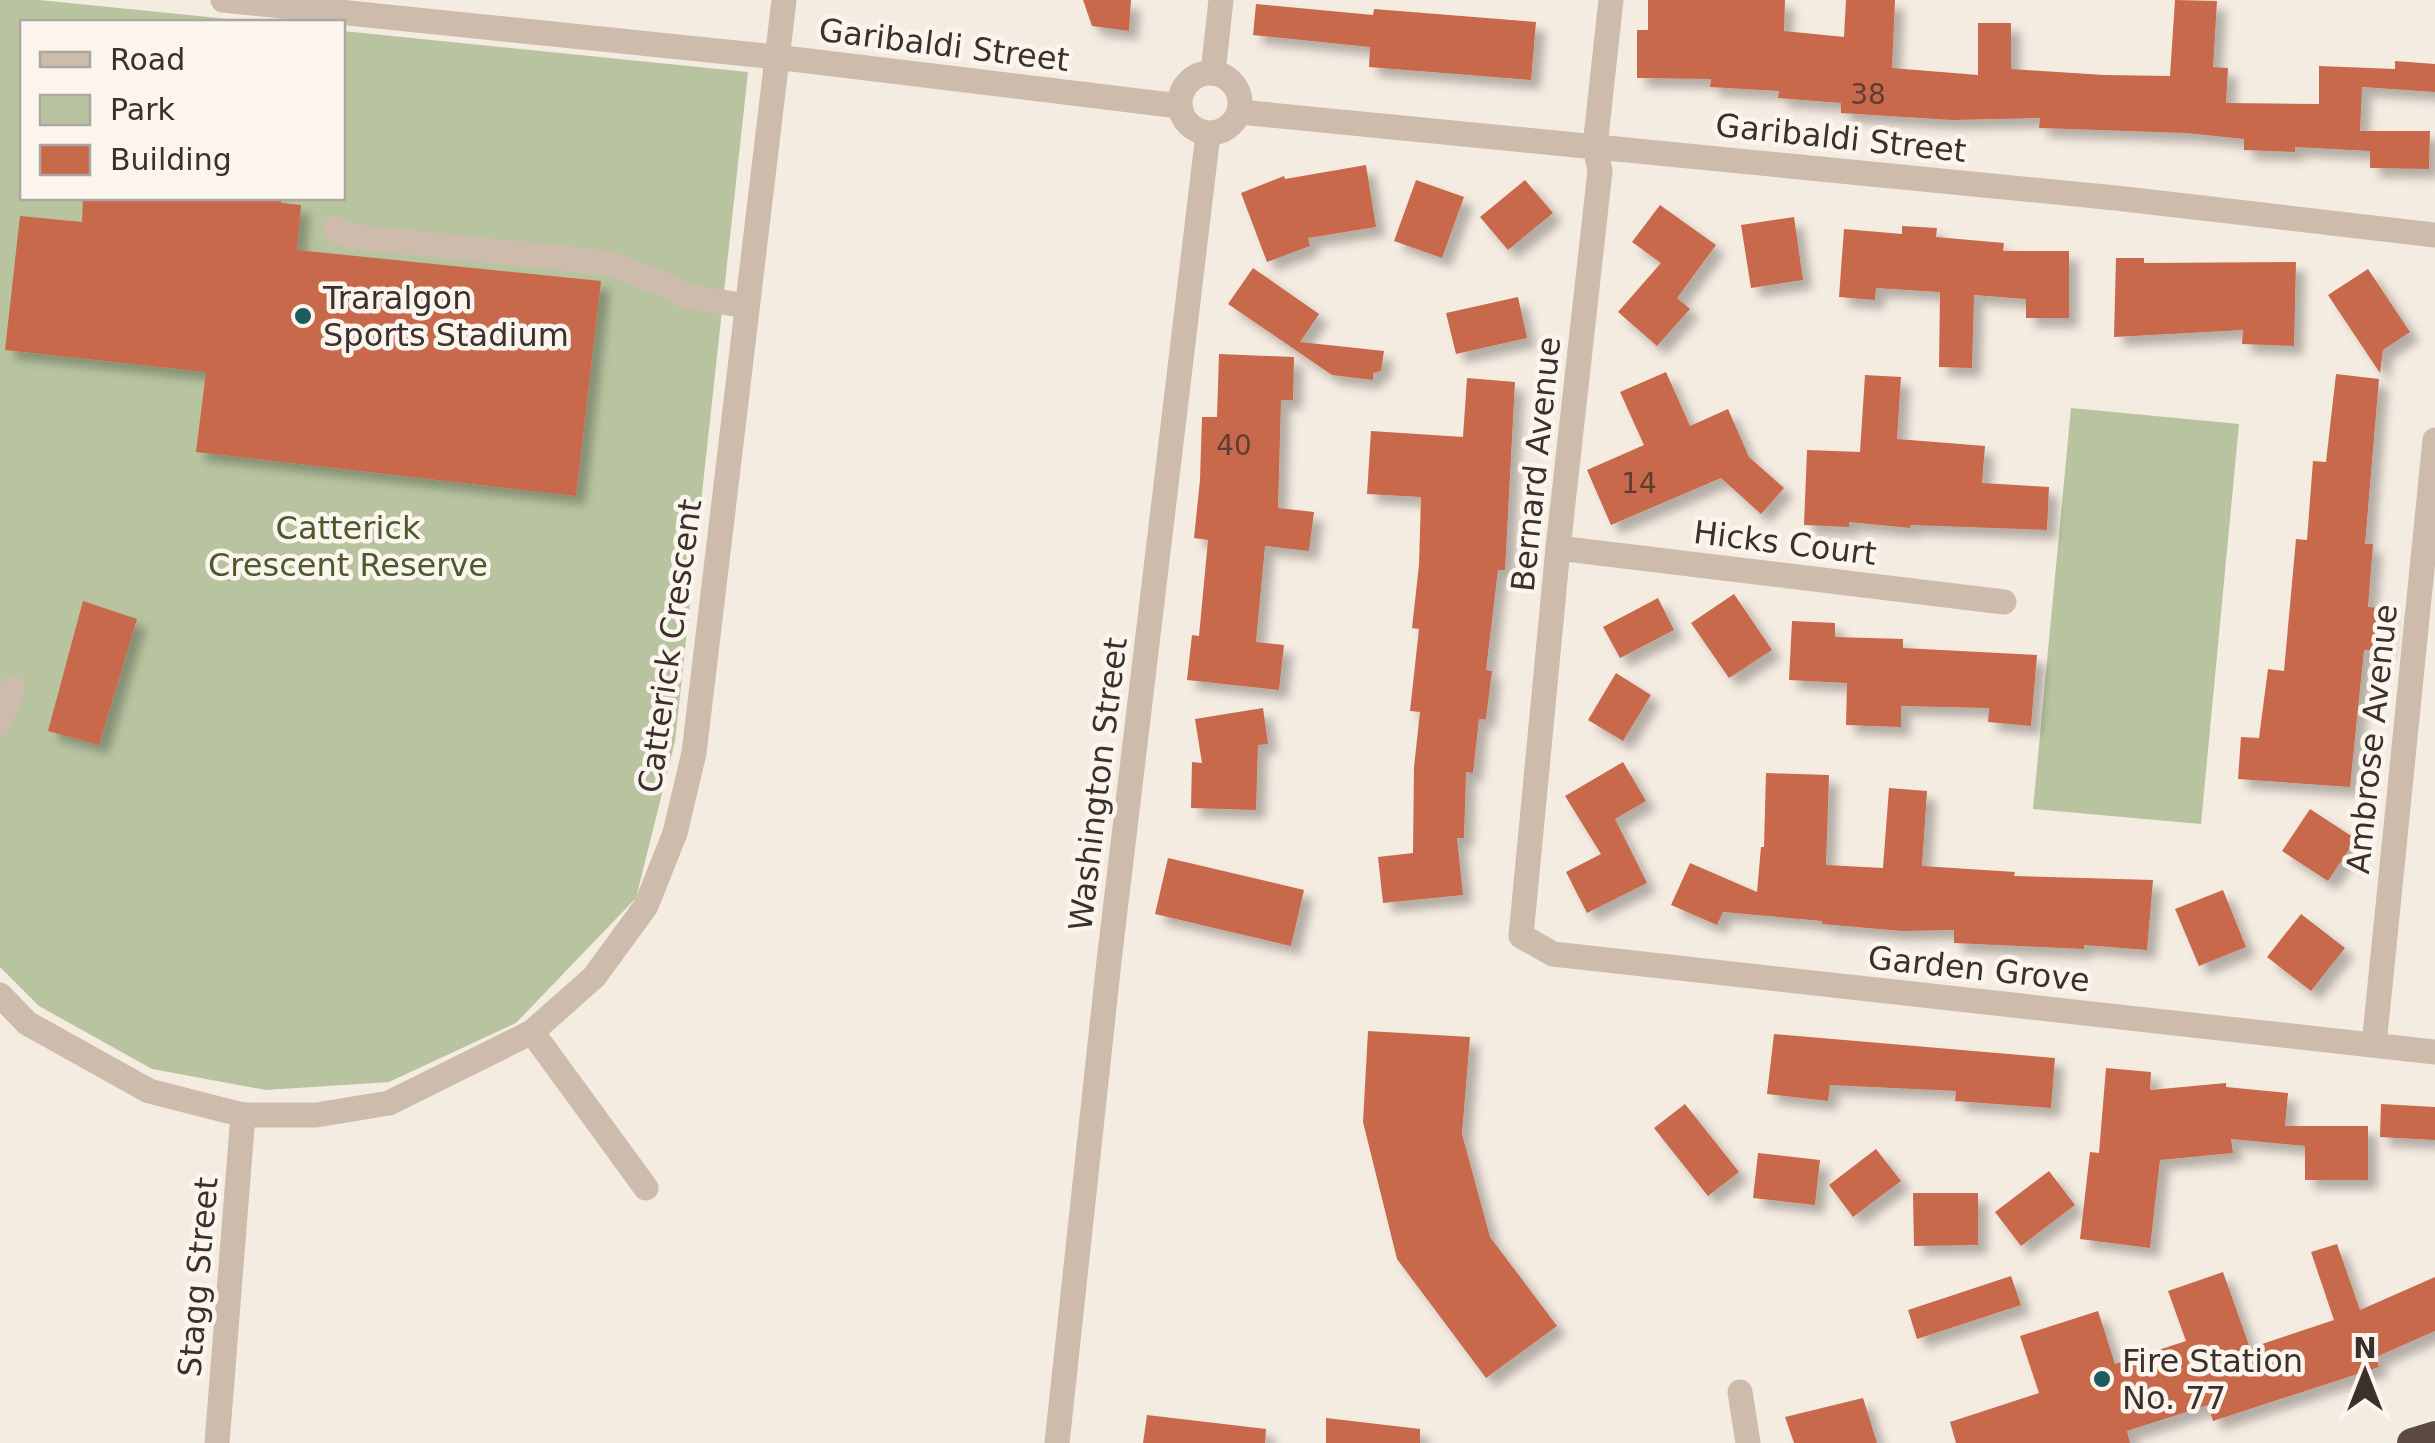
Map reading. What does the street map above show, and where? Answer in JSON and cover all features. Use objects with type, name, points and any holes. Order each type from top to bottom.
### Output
[{"type":"highway","points":[[2412,1443],[2435,1436]]},
{"type":"street","name":"Garibaldi Street","points":[[223,0],[776,58],[1179,106]]},
{"type":"street","name":"Catterick Crescent","points":[[0,994],[27,1022],[148,1091],[244,1115],[316,1115],[390,1102],[532,1032],[594,976],[646,906],[676,833],[694,752],[784,0]]},
{"type":"street","points":[[1212,73],[1221,0]]},
{"type":"street","name":"Bernard Avenue","points":[[1522,936],[1558,548],[1600,170],[1596,146],[1611,0]]},
{"type":"street","points":[[1212,73],[1232,82],[1238,90],[1240,112],[1228,128],[1208,134],[1188,126],[1179,106],[1184,86],[1192,78],[1212,73]]},
{"type":"street","name":"Garibaldi Street","points":[[1240,112],[2100,196],[2435,235]]},
{"type":"street","name":"Washington Street","points":[[1057,1443],[1110,952],[1208,134]]},
{"type":"street","points":[[336,228],[348,236],[608,263],[685,296],[746,306]]},
{"type":"street","name":"Ambrose Avenue","points":[[2374,1045],[2435,440]]},
{"type":"street","name":"Hicks Court","points":[[1558,548],[2004,602]]},
{"type":"street","points":[[0,723],[13,688]]},
{"type":"street","name":"Garden Grove","points":[[1522,936],[1553,954],[2435,1052]]},
{"type":"street","points":[[532,1032],[646,1188]]},
{"type":"street","name":"Stagg Street","points":[[218,1443],[244,1115]]},
{"type":"street","points":[[1740,1392],[1748,1443]]},
{"type":"green space","name":"Catterick Crescent Reserve","points":[[0,0],[39,0],[239,20],[20,20],[20,200],[345,200],[345,31],[748,72],[675,741],[636,898],[516,1023],[389,1082],[266,1090],[152,1069],[39,1006],[0,967]]},
{"type":"green space","points":[[2071,408],[2239,424],[2201,824],[2033,809]]},
{"type":"building","points":[[1083,0],[1131,0],[1129,31],[1092,26]]},
{"type":"building","points":[[1648,0],[1785,0],[1784,31],[1844,37],[1846,0],[1895,0],[1892,68],[1978,75],[1978,23],[2011,23],[2011,69],[2170,76],[2175,0],[2217,1],[2213,67],[2228,68],[2226,103],[2319,104],[2319,66],[2395,69],[2395,61],[2435,64],[2435,92],[2362,87],[2360,131],[2430,131],[2429,169],[2370,168],[2370,151],[2295,147],[2295,152],[2244,150],[2244,139],[2039,128],[2040,118],[1952,120],[1841,113],[1841,103],[1778,98],[1779,91],[1710,87],[1711,79],[1637,78],[1637,30],[1648,30]]},
{"type":"building","points":[[1256,4],[1373,15],[1374,9],[1536,22],[1531,80],[1369,67],[1370,47],[1253,35]]},
{"type":"building","points":[[1366,165],[1376,227],[1308,238],[1310,246],[1267,262],[1241,193],[1284,176],[1285,179]]},
{"type":"building","points":[[1416,180],[1464,197],[1442,258],[1394,241]]},
{"type":"building","points":[[1525,180],[1553,213],[1508,250],[1480,217]]},
{"type":"building","name":"Traralgon Sports Stadium","points":[[83,200],[282,200],[281,203],[301,205],[297,250],[601,281],[576,496],[196,452],[206,372],[5,350],[20,216],[82,222]]},
{"type":"building","points":[[1660,205],[1716,245],[1677,298],[1690,309],[1657,346],[1618,312],[1661,263],[1632,242]]},
{"type":"building","points":[[1794,217],[1803,280],[1751,288],[1741,225]]},
{"type":"building","points":[[1902,226],[1937,228],[1936,237],[2004,243],[2003,251],[2069,251],[2069,318],[2026,318],[2026,299],[1974,295],[1972,368],[1939,367],[1940,292],[1876,288],[1875,300],[1839,297],[1844,229],[1902,234]]},
{"type":"building","points":[[2116,258],[2144,258],[2144,263],[2296,262],[2294,346],[2242,344],[2243,330],[2114,337]]},
{"type":"building","points":[[1253,268],[1319,314],[1300,342],[1384,351],[1381,371],[1373,373],[1373,380],[1332,375],[1228,304]]},
{"type":"building","points":[[2368,269],[2410,332],[2383,350],[2380,373],[2328,295]]},
{"type":"building","points":[[1518,297],[1527,338],[1456,354],[1446,313]]},
{"type":"building","points":[[1219,354],[1294,357],[1293,400],[1281,400],[1278,508],[1314,512],[1309,551],[1265,546],[1256,642],[1284,645],[1279,690],[1187,680],[1192,635],[1199,636],[1208,540],[1194,538],[1202,417],[1217,417]]},
{"type":"building","points":[[1666,372],[1690,426],[1728,409],[1749,457],[1784,488],[1761,514],[1721,478],[1611,525],[1587,470],[1644,445],[1620,392]]},
{"type":"building","points":[[2336,374],[2379,379],[2365,544],[2373,544],[2368,607],[2386,608],[2383,651],[2364,650],[2350,787],[2238,779],[2241,737],[2259,738],[2268,669],[2284,671],[2296,539],[2307,540],[2313,461],[2326,462]]},
{"type":"building","points":[[1865,375],[1901,377],[1897,439],[1985,446],[1982,483],[2049,487],[2047,530],[1911,525],[1910,528],[1849,522],[1849,527],[1804,525],[1807,450],[1860,452]]},
{"type":"building","points":[[1467,378],[1515,382],[1505,570],[1498,570],[1486,670],[1492,671],[1486,719],[1479,719],[1473,773],[1466,772],[1464,838],[1457,838],[1463,895],[1383,903],[1378,857],[1413,853],[1414,767],[1420,712],[1410,711],[1419,629],[1412,628],[1421,497],[1367,494],[1371,431],[1463,437]]},
{"type":"building","points":[[1734,594],[1772,650],[1729,678],[1691,623]]},
{"type":"building","points":[[1658,598],[1674,630],[1620,658],[1603,627]]},
{"type":"building","points":[[83,601],[137,619],[99,745],[48,731]]},
{"type":"building","points":[[1792,621],[1835,623],[1835,637],[1903,639],[1903,648],[2037,655],[2031,726],[1988,722],[1989,708],[1901,706],[1901,727],[1846,725],[1847,683],[1789,680]]},
{"type":"building","points":[[1616,673],[1651,695],[1623,741],[1588,720]]},
{"type":"building","points":[[1263,708],[1268,744],[1258,745],[1256,810],[1191,808],[1192,762],[1202,763],[1195,719]]},
{"type":"building","points":[[1623,762],[1646,801],[1615,819],[1647,883],[1587,913],[1566,872],[1601,854],[1565,796]]},
{"type":"building","points":[[1766,773],[1829,775],[1826,865],[1883,868],[1889,788],[1927,791],[1922,866],[2015,872],[2014,876],[2153,880],[2147,950],[1954,943],[1954,930],[1902,931],[1723,912],[1717,925],[1671,905],[1690,863],[1757,892],[1764,847]]},
{"type":"building","points":[[2310,809],[2356,839],[2328,881],[2282,851]]},
{"type":"building","points":[[1168,858],[1304,890],[1291,946],[1155,914]]},
{"type":"building","points":[[2223,890],[2246,947],[2199,966],[2175,909]]},
{"type":"building","points":[[2301,914],[2345,948],[2311,991],[2267,957]]},
{"type":"building","points":[[1368,1031],[1470,1037],[1462,1134],[1490,1237],[1557,1326],[1486,1378],[1397,1259],[1363,1122]]},
{"type":"building","points":[[1774,1034],[2055,1058],[2051,1108],[1955,1101],[1956,1091],[1830,1085],[1828,1101],[1767,1094]]},
{"type":"building","points":[[2106,1068],[2151,1072],[2150,1090],[2226,1083],[2226,1087],[2288,1093],[2285,1126],[2368,1126],[2368,1180],[2305,1180],[2305,1146],[2231,1139],[2233,1153],[2160,1160],[2150,1248],[2080,1239],[2090,1152],[2099,1153]]},
{"type":"building","points":[[1685,1104],[1739,1172],[1708,1196],[1654,1128]]},
{"type":"building","points":[[2381,1104],[2435,1107],[2435,1140],[2380,1137]]},
{"type":"building","points":[[1876,1149],[1901,1181],[1853,1217],[1829,1185]]},
{"type":"building","points":[[1758,1153],[1820,1160],[1815,1205],[1753,1198]]},
{"type":"building","points":[[2049,1171],[2075,1205],[2021,1246],[1995,1212]]},
{"type":"building","points":[[1913,1193],[1978,1193],[1978,1245],[1914,1246]]},
{"type":"building","points":[[2337,1244],[2360,1310],[2435,1277],[2435,1331],[2376,1357],[2379,1367],[2213,1421],[2208,1405],[2127,1431],[2130,1443],[1956,1443],[1950,1422],[2039,1393],[2020,1336],[2098,1311],[2115,1364],[2186,1341],[2168,1291],[2223,1272],[2250,1348],[2334,1320],[2311,1252]]},
{"type":"building","points":[[2011,1276],[2021,1305],[1917,1339],[1908,1310]]},
{"type":"building","points":[[1863,1398],[1877,1443],[1794,1443],[1785,1417]]},
{"type":"building","points":[[1147,1415],[1266,1429],[1265,1443],[1143,1443]]},
{"type":"building","points":[[1326,1418],[1420,1429],[1420,1443],[1326,1443]]},
{"type":"place","name":"Traralgon Sports Stadium","points":[[303,316]]},
{"type":"place","name":"Fire Station No. 77","points":[[2102,1379]]}]
